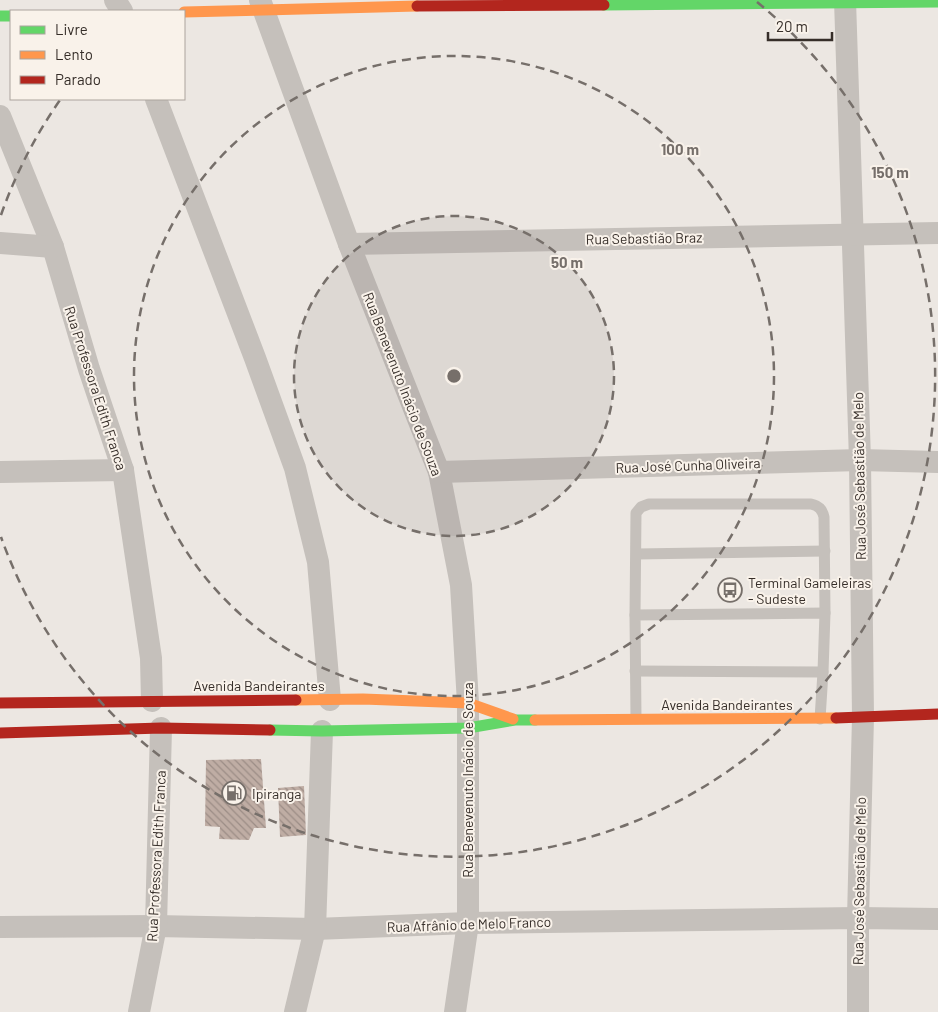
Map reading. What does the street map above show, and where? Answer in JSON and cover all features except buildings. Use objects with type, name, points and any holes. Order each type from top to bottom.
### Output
[{"type":"main road","points":[[185,12],[263,6],[419,3],[938,2]]},
{"type":"main road","name":"Avenida Bandeirantes","points":[[0,703],[363,699],[468,703],[515,720]]},
{"type":"main road","name":"Avenida Bandeirantes","points":[[0,733],[161,728],[322,730],[468,728],[515,720],[636,718],[820,720],[938,714]]},
{"type":"street","name":"Rua José Sebastião de Melo","points":[[845,2],[851,234],[860,460],[863,718],[858,918],[858,1012]]},
{"type":"street","name":"Rua Benevenuto Inácio de Souza","points":[[263,6],[349,244],[438,472],[461,585],[468,703],[468,923],[455,1012]]},
{"type":"street","points":[[156,100],[295,468],[318,562],[330,700]]},
{"type":"street","name":"Rua Professora Edith Franca","points":[[0,116],[53,247],[89,369],[123,470],[151,658],[152,701]]},
{"type":"street","name":"Rua Sebastião Braz","points":[[349,244],[938,233]]},
{"type":"street","points":[[0,244],[53,247]]},
{"type":"street","name":"Rua José Cunha Oliveira","points":[[438,472],[860,460],[938,462]]},
{"type":"street","points":[[0,472],[123,470]]},
{"type":"street","name":"Rua Professora Edith Franca","points":[[139,1012],[156,926],[161,728]]},
{"type":"street","points":[[295,1012],[315,929],[322,730]]},
{"type":"street","name":"Rua Afrânio de Melo Franco","points":[[0,927],[156,926],[315,929],[468,923],[858,918],[938,919]]},
{"type":"lane","points":[[636,718],[636,513],[641,507],[649,504],[811,504],[817,506],[823,512],[825,550],[823,672],[820,720]]},
{"type":"lane","points":[[637,554],[825,550]]},
{"type":"lane","points":[[636,615],[824,613]]},
{"type":"lane","points":[[635,671],[823,672]]},
{"type":"traffic: fast","points":[[604,5],[938,2]]},
{"type":"traffic: fast","points":[[0,16],[10,16]]},
{"type":"traffic: fast","points":[[270,730],[322,731],[468,728],[515,720],[535,720]]},
{"type":"traffic: slow","points":[[185,12],[417,6]]},
{"type":"traffic: slow","points":[[296,700],[363,699],[468,703],[513,719]]},
{"type":"traffic: slow","points":[[535,720],[836,718]]},
{"type":"traffic: jam","points":[[417,6],[604,5]]},
{"type":"traffic: jam","points":[[0,703],[296,700]]},
{"type":"traffic: jam","points":[[836,718],[938,714]]},
{"type":"traffic: jam","points":[[0,733],[161,728],[270,730]]},
{"type":"place","name":"Terminal Gameleiras - Sudeste","points":[[730,590]]},
{"type":"place","name":"Ipiranga","points":[[234,793]]}]
